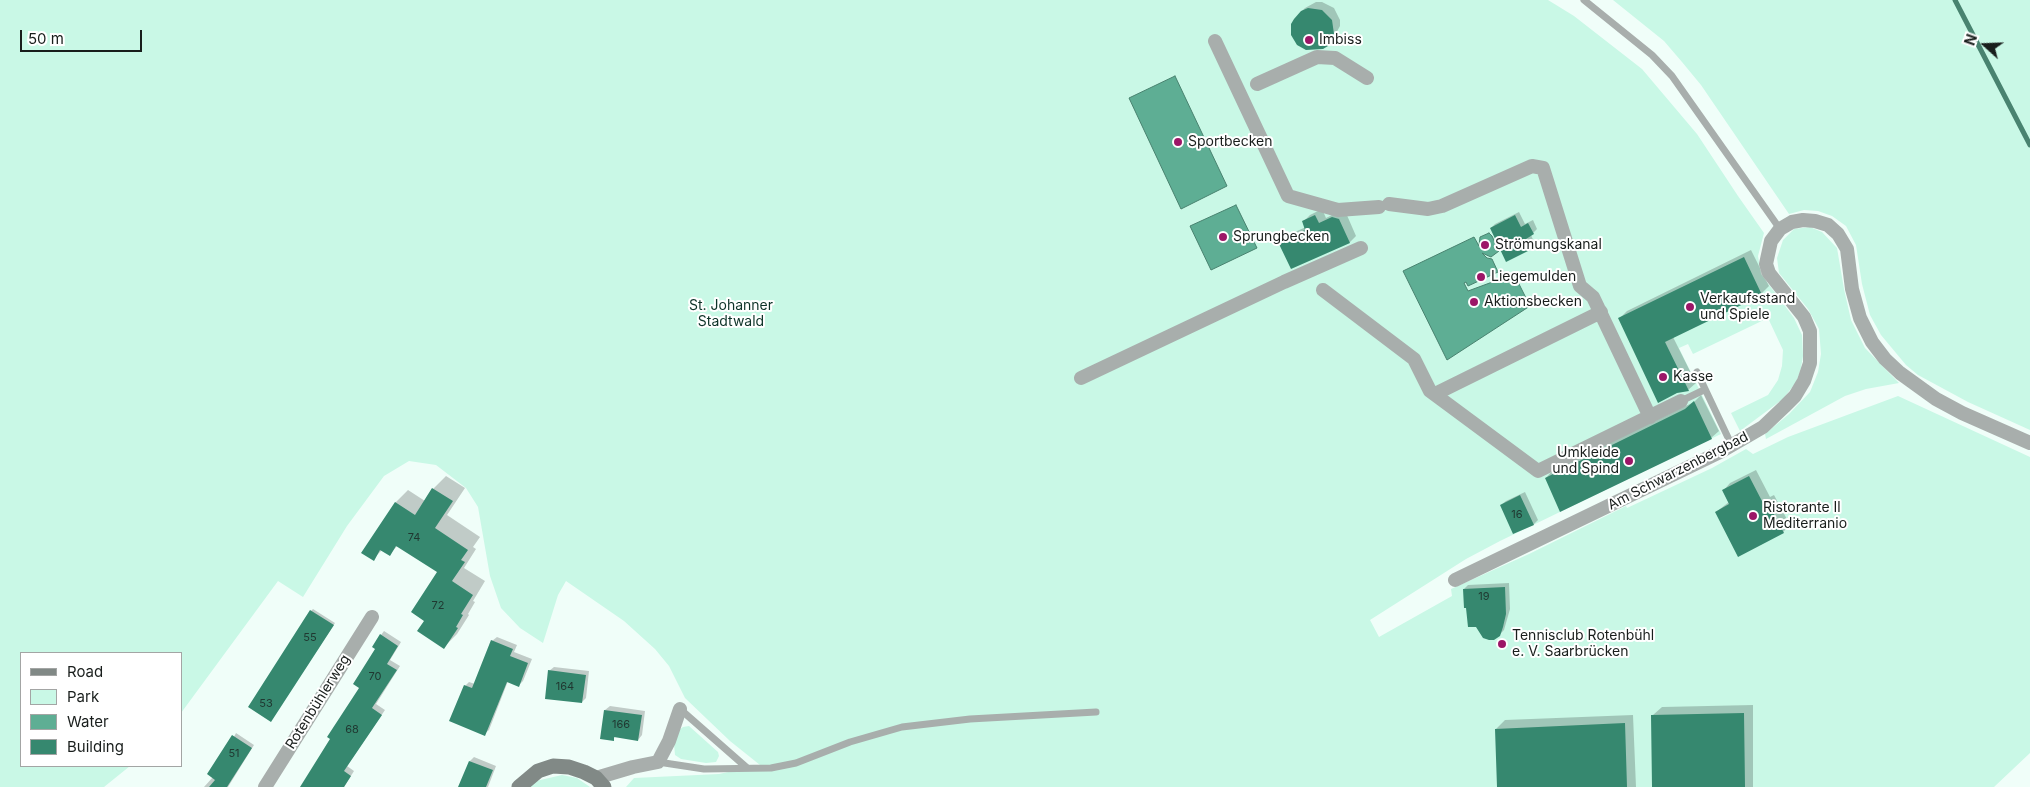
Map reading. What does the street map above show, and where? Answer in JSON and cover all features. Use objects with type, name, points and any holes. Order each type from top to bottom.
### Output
[{"type":"street","points":[[1215,41],[1288,196],[1338,210],[1384,206],[1428,209],[1442,206],[1532,166],[1543,168],[1580,286],[1593,297],[1650,417]]},
{"type":"street","points":[[1257,84],[1316,57],[1334,58],[1367,78]]},
{"type":"street","points":[[1780,229],[1792,222],[1803,220],[1815,220],[1828,225],[1838,234],[1847,249],[1852,288],[1860,318],[1872,342],[1885,359],[1900,374],[1936,398],[1997,429],[2030,443]]},
{"type":"street","name":"Am Schwarzenbergbad","points":[[1455,580],[1732,446],[1763,427],[1795,396],[1804,381],[1810,363],[1810,332],[1804,317],[1769,274],[1766,264],[1771,241],[1780,229]]},
{"type":"street","points":[[1081,378],[1286,281],[1361,248]]},
{"type":"street","points":[[1323,290],[1414,359],[1430,391],[1538,471],[1681,401]]},
{"type":"street","points":[[1435,394],[1601,312]]},
{"type":"street","name":"Rotenbühlerweg","points":[[265,787],[372,617]]},
{"type":"street","points":[[519,787],[538,772],[552,766],[570,767],[600,783],[633,767],[658,762],[680,709]]},
{"type":"lane","points":[[1584,0],[1652,55],[1672,76],[1780,229]]},
{"type":"lane","points":[[1697,372],[1732,446]]},
{"type":"lane","points":[[1681,401],[1704,390]]},
{"type":"lane","points":[[680,709],[746,767]]},
{"type":"lane","points":[[658,762],[704,769],[771,768],[796,762],[850,742],[902,727],[970,719],[1096,712]]},
{"type":"green space","name":"St. Johanner Stadtwald","points":[[0,0],[1548,0],[1574,16],[1642,69],[1697,134],[1764,233],[1758,256],[1761,274],[1794,318],[1802,335],[1803,356],[1801,368],[1797,381],[1783,399],[1740,431],[1731,413],[1768,395],[1778,380],[1782,366],[1783,350],[1768,318],[1693,354],[1688,344],[1679,348],[1721,434],[1466,559],[1370,620],[1379,637],[1452,596],[1451,589],[1529,554],[1626,506],[1627,508],[1712,468],[1746,449],[1753,454],[1788,437],[1898,396],[2030,457],[2030,753],[1994,787],[626,787],[634,778],[719,774],[760,765],[730,741],[685,698],[669,666],[655,649],[624,621],[566,581],[558,595],[543,643],[520,628],[501,608],[490,576],[478,507],[466,488],[436,465],[409,461],[384,476],[347,526],[303,597],[278,581],[182,712],[182,652],[20,652],[20,767],[129,767],[104,787],[0,787]]},
{"type":"green space","points":[[1613,0],[2030,0],[2030,430],[1968,402],[1918,375],[1906,365],[1881,335],[1870,315],[1862,284],[1856,245],[1846,226],[1832,216],[1818,211],[1804,210],[1789,214],[1701,85],[1664,41]]},
{"type":"green space","points":[[1810,227],[1822,232],[1837,248],[1851,320],[1865,348],[1899,383],[1866,389],[1845,396],[1766,439],[1765,434],[1789,414],[1810,392],[1818,372],[1821,354],[1819,329],[1808,309],[1779,273],[1777,258],[1783,240],[1794,229]]},
{"type":"green space","points":[[689,726],[718,752],[719,756],[716,762],[706,763],[681,759],[675,755],[674,744],[679,730]]},
{"type":"green space","points":[[562,775],[577,778],[590,787],[529,787],[536,781]]},
{"type":"water","name":"Sportbecken","points":[[1175,76],[1227,186],[1181,209],[1129,98]]},
{"type":"water","name":"Sprungbecken","points":[[1236,205],[1257,248],[1211,270],[1190,226]]},
{"type":"water","name":"Aktionsbecken","points":[[1489,233],[1499,251],[1491,257],[1482,253],[1487,258],[1492,259],[1498,272],[1468,286],[1466,282],[1464,283],[1468,291],[1514,274],[1530,306],[1447,360],[1403,271],[1474,237],[1479,246],[1480,237]]},
{"type":"building","points":[[1308,8],[1322,10],[1332,20],[1334,34],[1328,46],[1323,49],[1306,50],[1297,45],[1291,35],[1291,24],[1294,19],[1301,11]]},
{"type":"building","points":[[1315,215],[1319,223],[1332,217],[1339,219],[1350,243],[1291,269],[1278,242],[1305,230],[1302,221]]},
{"type":"building","points":[[1515,215],[1521,227],[1528,223],[1534,234],[1526,239],[1532,249],[1506,262],[1490,228]]},
{"type":"building","name":"Verkaufsstand und Spiele","points":[[1744,257],[1762,295],[1665,342],[1689,391],[1677,393],[1658,403],[1618,318]]},
{"type":"building","name":"Umkleide und Spind","points":[[1694,401],[1712,439],[1560,512],[1545,478],[1685,409]]},
{"type":"building","points":[[1749,476],[1763,503],[1767,501],[1784,533],[1738,557],[1715,512],[1729,504],[1722,490]]},
{"type":"building","points":[[432,488],[453,501],[435,528],[468,550],[461,560],[465,562],[452,581],[473,595],[461,614],[463,615],[456,627],[458,628],[444,649],[417,631],[424,621],[411,612],[437,572],[396,546],[390,556],[380,550],[374,561],[361,553],[395,502],[415,515]]},
{"type":"building","points":[[1520,495],[1534,525],[1513,534],[1500,505]]},
{"type":"building","points":[[1505,587],[1506,614],[1500,636],[1494,640],[1483,638],[1476,627],[1468,627],[1463,589]]},
{"type":"building","points":[[310,610],[334,625],[271,722],[248,707]]},
{"type":"building","points":[[380,634],[398,646],[387,664],[397,670],[372,708],[382,715],[344,771],[351,776],[344,787],[300,787],[330,739],[327,737],[359,688],[353,684],[375,649],[372,647]]},
{"type":"building","points":[[491,640],[513,649],[510,656],[528,663],[519,687],[507,682],[485,736],[449,721],[464,685],[472,688]]},
{"type":"building","points":[[548,670],[586,675],[582,703],[545,699]]},
{"type":"building","points":[[604,710],[642,715],[638,741],[614,737],[614,741],[600,739]]},
{"type":"building","points":[[1744,713],[1745,787],[1652,787],[1651,715]]},
{"type":"building","points":[[1625,723],[1627,787],[1497,787],[1495,729]]},
{"type":"building","points":[[232,735],[252,748],[227,787],[209,787],[215,780],[207,774]]},
{"type":"building","points":[[469,761],[493,770],[486,787],[458,787]]},
{"type":"waterway","points":[[1955,0],[2030,145]]},
{"type":"place","name":"Imbiss","points":[[1309,40]]},
{"type":"place","name":"Sportbecken","points":[[1178,142]]},
{"type":"place","name":"Sprungbecken","points":[[1223,237]]},
{"type":"place","name":"Strömungskanal","points":[[1485,245]]},
{"type":"place","name":"Liegemulden","points":[[1481,277]]},
{"type":"place","name":"Aktionsbecken","points":[[1474,302]]},
{"type":"place","name":"Verkaufsstand und Spiele","points":[[1690,307]]},
{"type":"place","name":"Kasse","points":[[1663,377]]},
{"type":"place","name":"Umkleide und Spind","points":[[1629,461]]},
{"type":"place","name":"Ristorante Il Mediterranio","points":[[1753,516]]},
{"type":"place","name":"Tennisclub Rotenbühl e. V. Saarbrücken","points":[[1502,644]]}]
